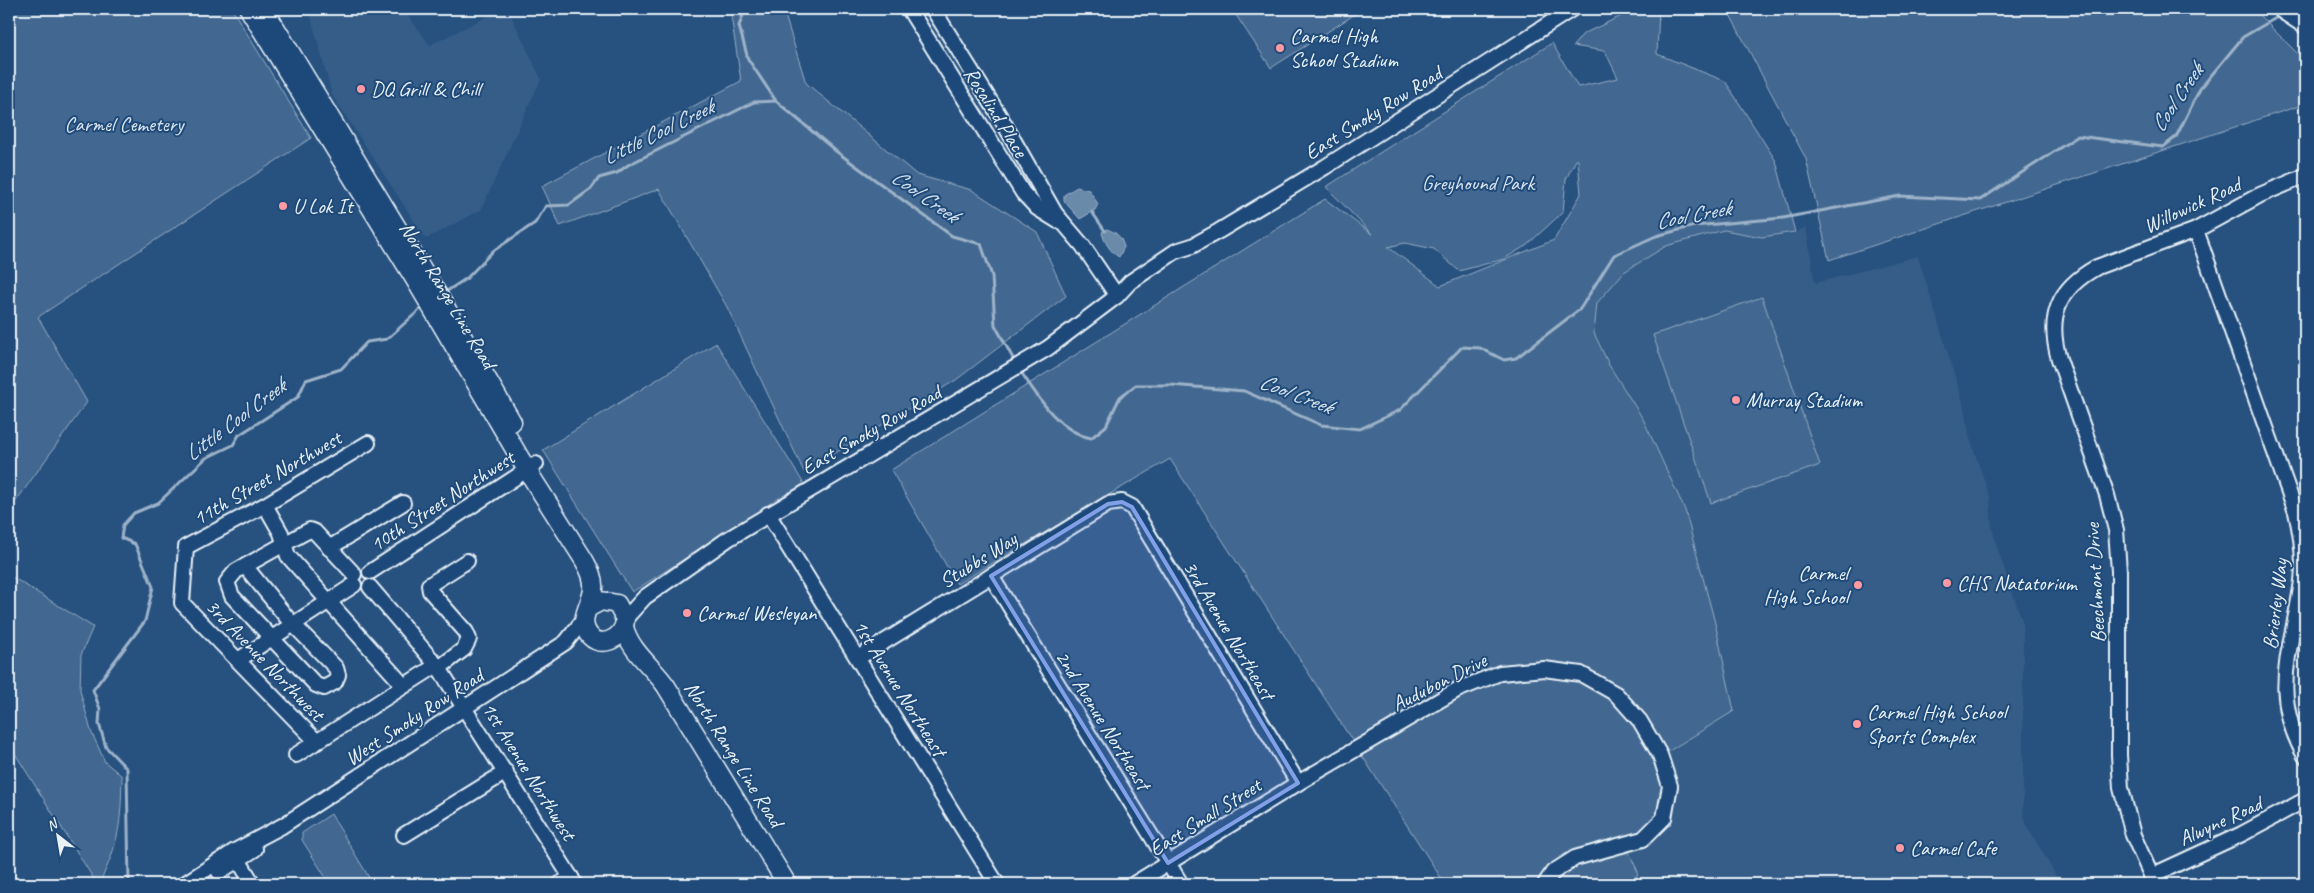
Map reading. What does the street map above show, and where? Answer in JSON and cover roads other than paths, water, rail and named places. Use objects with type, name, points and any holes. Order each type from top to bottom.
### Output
[{"type":"highway","points":[[2284,9],[2305,23]]},
{"type":"highway","points":[[2301,9],[2305,13]]},
{"type":"main road","name":"North Range Line Road","points":[[249,9],[421,278]]},
{"type":"main road","name":"North Range Line Road","points":[[264,9],[532,467],[588,568],[593,586],[586,613]]},
{"type":"main road","name":"North Range Line Road","points":[[532,467],[592,555],[604,592],[619,613],[636,652]]},
{"type":"main road","points":[[596,602],[619,613],[618,636],[602,640],[585,629],[586,613],[596,602]]},
{"type":"main road","name":"North Range Line Road","points":[[602,640],[636,652],[652,666],[787,884]]},
{"type":"street","name":"Rosalind Place","points":[[909,9],[1022,193],[1037,208],[1063,223]]},
{"type":"street","name":"Rosalind Place","points":[[933,9],[1002,120],[1055,214],[1103,272],[1117,296]]},
{"type":"street","name":"East Smoky Row Road","points":[[619,613],[645,598],[768,514],[1048,348],[1117,296],[1130,282],[1172,253],[1192,246],[1379,133],[1572,9]]},
{"type":"street","name":"Willowick Road","points":[[2094,269],[2196,230],[2260,194],[2305,176]]},
{"type":"street","name":"Brierley Way","points":[[2196,230],[2296,512],[2301,533],[2302,580],[2285,691],[2291,729],[2305,756]]},
{"type":"street","name":"Beechmont Drive","points":[[2094,269],[2074,283],[2063,296],[2054,324],[2054,338],[2107,495],[2116,530],[2119,571],[2121,788],[2133,835],[2153,880]]},
{"type":"street","name":"11th Street Northwest","points":[[186,547],[265,505],[368,443]]},
{"type":"street","name":"10th Street Northwest","points":[[370,572],[532,467]]},
{"type":"street","name":"Stubbs Way","points":[[858,658],[1108,504],[1122,502]]},
{"type":"street","name":"3rd Avenue Northeast","points":[[1122,502],[1132,507],[1298,783]]},
{"type":"street","points":[[329,548],[403,504]]},
{"type":"street","points":[[265,505],[281,533],[283,545],[288,556],[404,686]]},
{"type":"street","name":"1st Avenue Northeast","points":[[768,514],[998,884]]},
{"type":"street","points":[[238,660],[271,638],[293,624],[328,602],[354,579],[363,569],[370,572],[373,578],[370,587],[361,590],[354,579],[329,548],[315,532],[310,530],[245,566],[231,574],[226,582],[232,596],[271,638],[316,685],[324,688],[332,685],[337,678],[336,668],[293,624],[245,566]]},
{"type":"street","name":"3rd Avenue Northwest","points":[[186,547],[182,603],[317,742]]},
{"type":"street","points":[[296,755],[464,649],[469,639],[466,632],[430,591],[429,585],[467,561]]},
{"type":"street","name":"2nd Avenue Northeast","points":[[992,576],[1181,884]]},
{"type":"street","name":"1st Avenue Northwest","points":[[370,587],[438,666],[506,772],[569,882]]},
{"type":"street","name":"West Smoky Row Road","points":[[199,884],[236,856],[566,642],[586,613]]},
{"type":"street","name":"West Smoky Row Road","points":[[566,642],[602,640]]},
{"type":"street","name":"Audubon Drive","points":[[1298,783],[1457,690],[1500,673],[1544,669],[1582,674],[1616,694],[1640,721],[1660,755],[1670,786],[1664,818],[1643,839],[1575,858],[1552,872],[1545,884]]},
{"type":"street","points":[[404,835],[506,772]]},
{"type":"street","name":"East Small Street","points":[[1134,884],[1298,783]]},
{"type":"street","name":"Alwyne Road","points":[[2153,880],[2305,800]]},
{"type":"street","points":[[236,856],[253,884]]},
{"type":"street","name":"West Smoky Row Road","points":[[184,884],[236,856]]},
{"type":"waterway","name":"Cool Creek","points":[[745,9],[739,26],[748,59],[776,101],[837,152],[952,236],[981,244],[992,276],[995,325],[1016,364]]},
{"type":"waterway","name":"Cool Creek","points":[[1019,369],[1041,401],[1058,420],[1068,428],[1091,438],[1106,426],[1120,397],[1136,385],[1171,385],[1244,391],[1321,425],[1360,429],[1400,410],[1462,347],[1480,348],[1504,360],[1516,358],[1580,309],[1614,255],[1656,236],[1694,226],[1783,218],[1900,196],[1980,200],[2078,136],[2163,147],[2176,137],[2200,89],[2243,37],[2281,15]]},
{"type":"waterway","name":"Little Cool Creek","points":[[444,293],[467,278],[493,251],[535,223],[546,206],[569,205],[591,189],[599,178],[617,173],[628,165],[754,102],[776,101]]},
{"type":"waterway","points":[[1092,212],[1105,231]]},
{"type":"waterway","name":"Little Cool Creek","points":[[129,884],[127,769],[106,747],[99,724],[100,709],[93,690],[145,621],[153,587],[135,544],[121,538],[123,525],[134,513],[158,503],[206,458],[233,445],[239,435],[298,397],[306,380],[341,369],[367,342],[387,339],[424,306]]},
{"type":"place","name":"Carmel High School Stadium","points":[[1280,48]]},
{"type":"place","name":"DQ Grill & Chill","points":[[361,89]]},
{"type":"place","name":"U Lok It","points":[[283,206]]},
{"type":"place","name":"Murray Stadium","points":[[1736,400]]},
{"type":"place","name":"CHS Natatorium","points":[[1947,583]]},
{"type":"place","name":"Carmel High School","points":[[1858,585]]},
{"type":"place","name":"Carmel Wesleyan","points":[[687,613]]},
{"type":"place","name":"Carmel High School Sports Complex","points":[[1857,724]]},
{"type":"place","name":"Carmel Cafe","points":[[1900,848]]},
{"type":"park label","name":"Carmel Cemetery","points":[[124,124]]},
{"type":"park label","name":"Greyhound Park","points":[[1478,183]]}]
